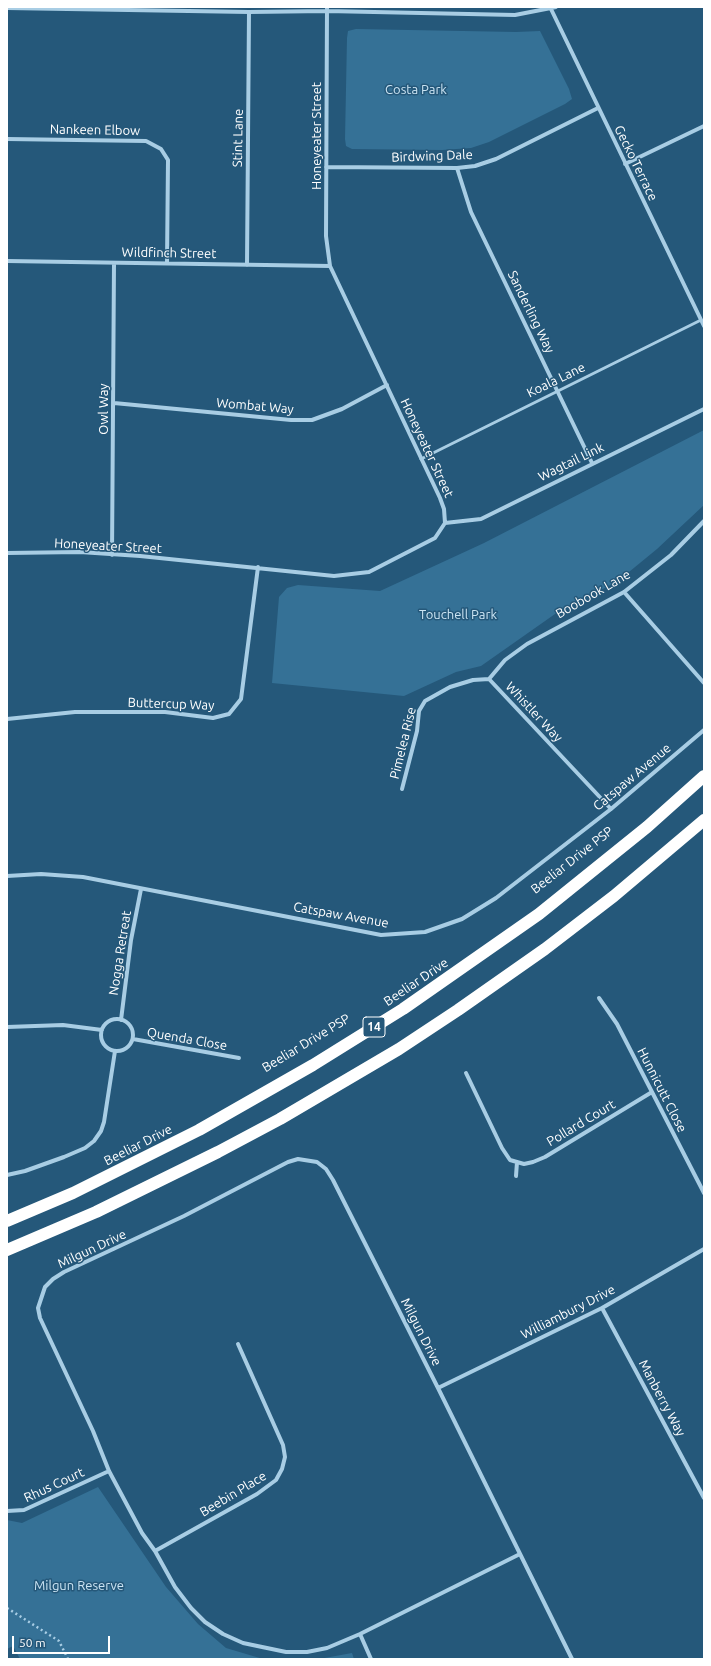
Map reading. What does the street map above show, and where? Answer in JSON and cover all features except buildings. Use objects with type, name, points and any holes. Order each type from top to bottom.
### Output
[{"type":"highway","name":"Beeliar Drive","points":[[7,1221],[73,1193],[198,1130],[313,1066],[390,1017],[539,914],[647,827],[704,776]]},
{"type":"highway","name":"14","points":[[7,1250],[96,1212],[218,1152],[299,1108],[399,1049],[545,949],[614,896],[704,820]]},
{"type":"street","points":[[471,7],[471,14]]},
{"type":"street","points":[[7,8],[166,9],[249,12],[327,9],[515,15],[556,7]]},
{"type":"street","name":"Honeyeater Street","points":[[7,553],[80,552],[258,567],[334,576],[369,572],[435,538],[445,523],[444,509],[387,385],[337,284],[330,266],[326,236],[327,9]]},
{"type":"street","name":"Gecko Terrace","points":[[551,9],[704,326]]},
{"type":"street","name":"Stint Lane","points":[[247,264],[249,12]]},
{"type":"street","name":"Birdwing Dale","points":[[326,166],[457,168],[475,166],[496,159],[598,108]]},
{"type":"street","points":[[625,164],[704,126]]},
{"type":"street","name":"Nankeen Elbow","points":[[7,139],[146,141],[161,149],[168,160],[167,263]]},
{"type":"street","name":"Sanderling Way","points":[[457,168],[472,212],[559,391],[592,463]]},
{"type":"street","name":"Wildfinch Street","points":[[7,262],[330,266]]},
{"type":"street","name":"Owl Way","points":[[112,555],[114,263]]},
{"type":"street","name":"Wombat Way","points":[[114,403],[291,420],[312,420],[342,409],[387,385]]},
{"type":"street","name":"Wagtail Link","points":[[445,523],[481,519],[704,409]]},
{"type":"street","name":"Boobook Lane","points":[[489,679],[505,660],[528,644],[624,592],[671,555],[704,521]]},
{"type":"street","name":"Buttercup Way","points":[[7,719],[75,712],[165,712],[213,718],[229,714],[241,699],[258,567]]},
{"type":"street","points":[[624,592],[704,683]]},
{"type":"street","name":"Whistler Way","points":[[425,701],[450,687],[473,680],[489,679],[611,810]]},
{"type":"street","name":"Pimelea Rise","points":[[402,790],[417,731],[419,711],[425,701]]},
{"type":"street","name":"Catspaw Avenue","points":[[7,876],[41,874],[83,877],[381,935],[425,932],[462,919],[496,898],[611,810],[704,730]]},
{"type":"street","name":"Nogga Retreat","points":[[121,1020],[131,940],[141,889]]},
{"type":"street","name":"Hunnicutt Close","points":[[599,998],[617,1024],[704,1193]]},
{"type":"street","points":[[121,1020],[132,1029],[133,1039],[126,1048],[115,1051],[105,1046],[101,1036],[102,1030],[107,1023],[121,1020]]},
{"type":"street","points":[[7,1027],[63,1025],[102,1030]]},
{"type":"street","name":"Quenda Close","points":[[133,1039],[239,1058]]},
{"type":"street","points":[[7,1175],[25,1171],[64,1157],[85,1148],[94,1141],[101,1131],[104,1122],[115,1051]]},
{"type":"street","points":[[466,1073],[502,1148],[510,1160],[517,1162],[516,1176]]},
{"type":"street","name":"Pollard Court","points":[[517,1162],[533,1162],[545,1157],[652,1092]]},
{"type":"street","name":"Milgun Drive","points":[[520,1554],[360,1634],[327,1648],[307,1652],[286,1652],[243,1643],[223,1634],[205,1622],[175,1587],[155,1551],[142,1533],[109,1471],[93,1431],[40,1318],[38,1308],[45,1287],[53,1279],[64,1272],[184,1216],[288,1162],[298,1159],[317,1162],[326,1169],[333,1180],[438,1388],[572,1659]]},
{"type":"street","name":"Williambury Drive","points":[[438,1388],[602,1308],[704,1249]]},
{"type":"street","name":"Manberry Way","points":[[602,1308],[704,1498]]},
{"type":"street","name":"Beebin Place","points":[[155,1551],[257,1494],[276,1480],[282,1470],[285,1457],[283,1445],[238,1344]]},
{"type":"street","name":"Rhus Court","points":[[7,1511],[24,1510],[109,1471]]},
{"type":"street","points":[[360,1634],[371,1659]]},
{"type":"lane","name":"Koala Lane","points":[[421,459],[701,320]]},
{"type":"path","points":[[7,1608],[60,1641],[68,1659]]},
{"type":"green space","name":"Costa Park","points":[[356,29],[516,32],[540,31],[569,89],[572,99],[565,104],[489,142],[471,148],[442,150],[352,149],[346,146],[345,139],[347,38],[348,31]]},
{"type":"green space","name":"Touchell Park","points":[[704,430],[704,505],[657,549],[618,581],[555,614],[481,666],[456,672],[404,696],[272,683],[279,597],[287,588],[298,585],[380,591],[484,543]]},
{"type":"green space","name":"Milgun Reserve","points":[[98,1487],[166,1587],[198,1624],[226,1648],[263,1659],[20,1659],[13,1646],[7,1649],[7,1520],[22,1523]]},
{"type":"green space","points":[[352,1653],[354,1659],[319,1659]]}]
